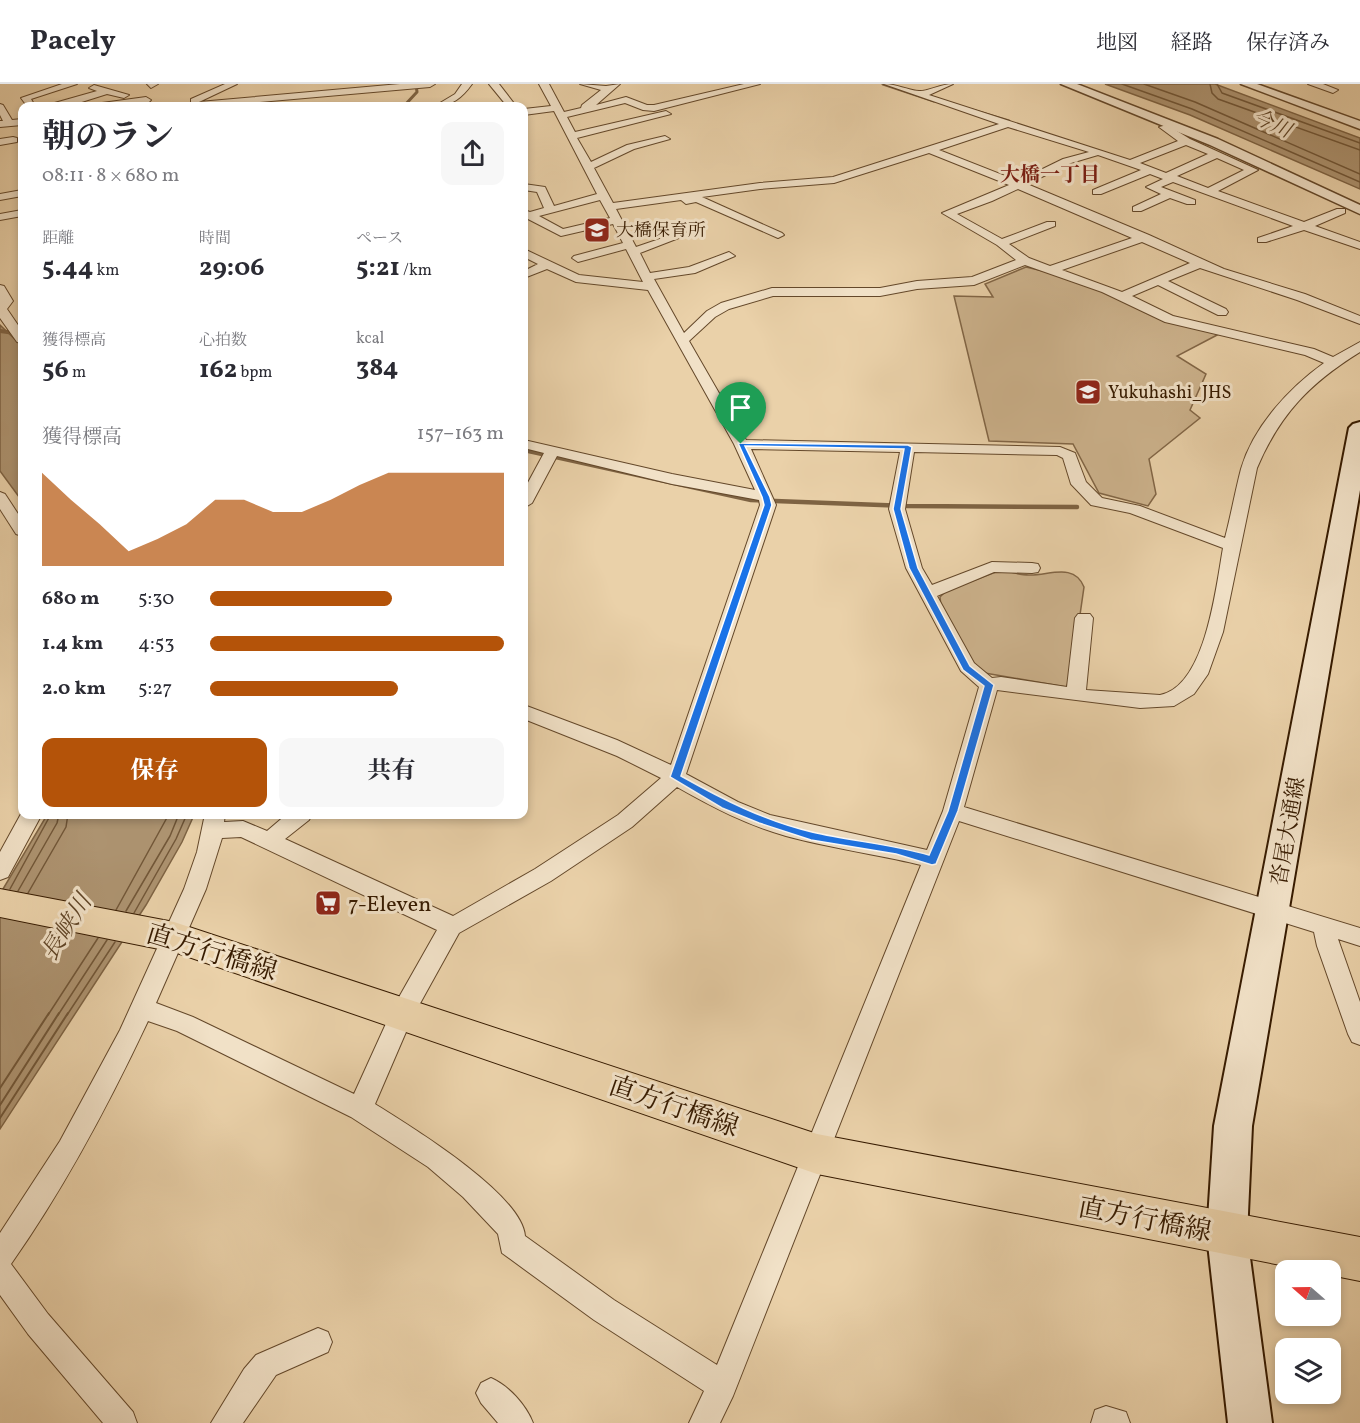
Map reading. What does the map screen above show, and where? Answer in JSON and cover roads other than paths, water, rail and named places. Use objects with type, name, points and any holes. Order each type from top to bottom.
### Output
[{"type":"main road","name":"沓尾大通線","points":[[1250,1423],[1227,1235],[1233,1126],[1360,428]]},
{"type":"main road","name":"直方行橋線","points":[[0,903],[163,935],[402,1013],[817,1154],[1360,1259]]},
{"type":"street","points":[[28,102],[26,98],[72,84]]},
{"type":"street","points":[[80,84],[124,95]]},
{"type":"street","points":[[191,102],[232,84]]},
{"type":"street","points":[[246,102],[430,84]]},
{"type":"street","points":[[451,101],[467,84]]},
{"type":"street","points":[[494,84],[509,102]]},
{"type":"street","points":[[360,1109],[402,1013],[451,926],[552,869],[625,821],[675,777],[768,505],[741,444],[649,282],[544,84]]},
{"type":"street","points":[[585,84],[610,87]]},
{"type":"street","points":[[528,110],[558,110],[626,100],[646,108],[654,108],[754,84]]},
{"type":"street","points":[[889,84],[1131,163],[1360,246]]},
{"type":"street","points":[[920,95],[948,84]]},
{"type":"street","points":[[1066,84],[1257,161],[1360,210]]},
{"type":"street","points":[[1247,84],[1360,125]]},
{"type":"street","points":[[1313,84],[1333,90]]},
{"type":"street","points":[[300,86],[335,94]]},
{"type":"street","points":[[389,97],[402,86]]},
{"type":"street","points":[[558,110],[595,103],[610,87]]},
{"type":"street","points":[[255,89],[318,102]]},
{"type":"street","points":[[72,102],[107,91]]},
{"type":"street","points":[[131,102],[146,100]]},
{"type":"street","points":[[451,101],[460,102]]},
{"type":"street","points":[[0,107],[5,124]]},
{"type":"street","points":[[572,136],[688,111]]},
{"type":"street","points":[[528,216],[561,232],[613,213],[760,186],[834,180],[1009,124]]},
{"type":"street","points":[[1172,125],[1164,127],[1186,141],[1253,170],[1209,191]]},
{"type":"street","points":[[993,130],[1020,140]]},
{"type":"street","points":[[588,167],[632,147],[665,139]]},
{"type":"street","points":[[0,142],[13,140]]},
{"type":"street","points":[[1131,163],[1186,141]]},
{"type":"street","points":[[931,150],[1145,237],[1235,278],[1301,297],[1360,320]]},
{"type":"street","points":[[1098,152],[1067,161],[988,199],[948,213],[1001,243],[1025,261],[1084,279],[1169,319],[1308,352],[1334,363]]},
{"type":"street","points":[[1191,202],[1151,187],[1218,154]]},
{"type":"street","points":[[1097,192],[1151,170]]},
{"type":"street","points":[[528,187],[541,189],[550,209]]},
{"type":"street","points":[[0,197],[18,194]]},
{"type":"street","points":[[1137,209],[1170,194]]},
{"type":"street","points":[[528,214],[604,196]]},
{"type":"street","points":[[613,213],[697,199],[778,235]]},
{"type":"street","points":[[1262,240],[1341,211]]},
{"type":"street","points":[[0,217],[18,214]]},
{"type":"street","points":[[1001,243],[1051,224]]},
{"type":"street","points":[[578,258],[632,249],[682,234]]},
{"type":"street","points":[[1050,270],[1145,237]]},
{"type":"street","points":[[528,255],[576,278],[649,282],[729,256]]},
{"type":"street","points":[[682,339],[690,335],[711,314],[725,306],[772,292],[880,292],[917,285],[974,281],[1025,261]]},
{"type":"street","points":[[1122,296],[1202,263]]},
{"type":"street","points":[[528,273],[548,264]]},
{"type":"street","points":[[1158,281],[1222,312]]},
{"type":"street","points":[[0,290],[6,301],[0,309],[18,328]]},
{"type":"street","points":[[1184,314],[1208,305]]},
{"type":"street","points":[[908,447],[897,509],[914,568],[967,668],[989,685],[1001,683],[1156,703],[1174,699],[1188,690],[1214,637],[1249,468],[1266,431],[1278,412],[1298,390],[1360,346]]},
{"type":"street","points":[[741,444],[1060,451],[1070,456],[1079,484],[1097,502],[1134,509],[1232,546]]},
{"type":"street","points":[[528,445],[672,479],[766,497]]},
{"type":"street","points":[[528,496],[552,451]]},
{"type":"street","points":[[0,497],[18,525]]},
{"type":"street","points":[[926,594],[992,567],[1032,568]]},
{"type":"street","points":[[1076,694],[1084,618]]},
{"type":"street","points":[[704,1423],[723,1386],[953,811],[989,685]]},
{"type":"street","points":[[528,714],[636,757],[726,805],[763,820],[811,836],[896,850],[932,861]]},
{"type":"street","points":[[953,811],[1360,938]]},
{"type":"street","points":[[0,871],[29,819]]},
{"type":"street","points":[[269,841],[296,819]]},
{"type":"street","points":[[0,1256],[33,1213],[69,1151],[142,1008],[163,935],[196,885],[214,822],[243,829],[451,926]]},
{"type":"street","points":[[1324,926],[1328,946],[1360,1034]]},
{"type":"street","points":[[142,1008],[184,1024],[360,1109],[437,1158],[472,1188],[511,1228],[512,1243],[604,1310],[723,1386]]},
{"type":"street","points":[[0,1272],[38,1324],[122,1423]]},
{"type":"street","points":[[226,1423],[254,1378],[266,1365],[318,1342]]},
{"type":"street","points":[[491,1393],[518,1423]]},
{"type":"street","points":[[1106,1423],[1106,1421],[1115,1423]]},
{"type":"water","name":"今川","points":[[1105,84],[1215,84],[1360,138],[1360,189],[1190,115]]},
{"type":"water","points":[[0,325],[18,342],[18,496],[0,471]]},
{"type":"water","name":"長峡川","points":[[45,819],[192,819],[182,842],[146,905],[0,1129],[0,894]]},
{"type":"waterway","points":[[408,102],[417,92],[416,84]]},
{"type":"waterway","points":[[883,84],[934,101]]},
{"type":"waterway","points":[[972,110],[1009,121]]},
{"type":"waterway","points":[[0,331],[18,333]]},
{"type":"waterway","points":[[528,451],[751,500],[907,506],[1077,507]]},
{"type":"place","name":"大橋保育所","points":[[597,230]]},
{"type":"place","name":"Yukuhashi_JHS","points":[[1088,392]]},
{"type":"place","name":"7-Eleven","points":[[328,903]]},
{"type":"district","name":"大橋一丁目","points":[[1050,174]]}]
